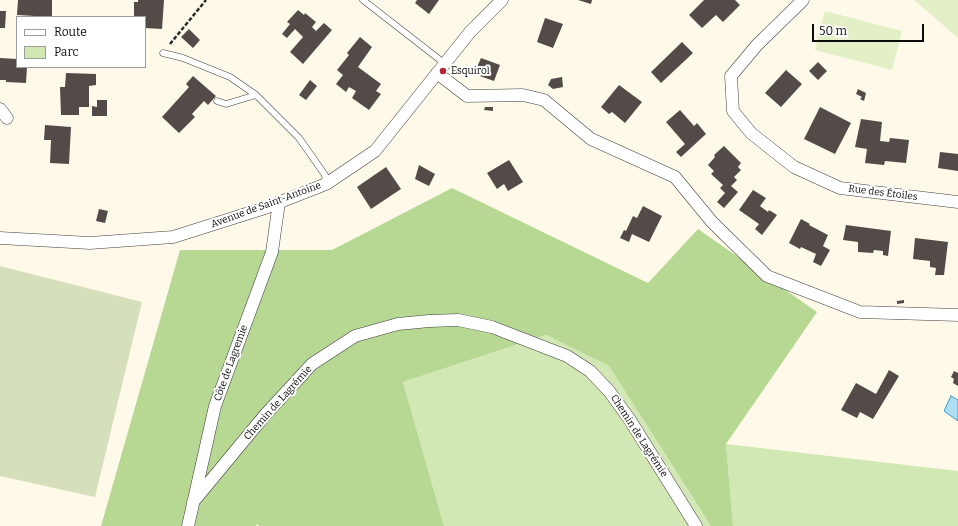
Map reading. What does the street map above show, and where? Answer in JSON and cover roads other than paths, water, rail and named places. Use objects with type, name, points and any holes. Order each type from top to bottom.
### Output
[{"type":"street","name":"Avenue de Saint-Antoine","points":[[0,238],[90,243],[174,237],[279,202],[326,184],[375,151],[470,32],[502,0]]},
{"type":"street","name":"Rue des Étoiles","points":[[803,0],[757,45],[731,76],[733,110],[751,132],[794,167],[840,188],[958,202]]},
{"type":"street","points":[[440,68],[467,96],[523,95],[544,100],[591,139],[675,177],[712,222],[766,276],[860,312],[958,315]]},
{"type":"street","name":"Côte de Lagremie","points":[[188,526],[215,406],[272,252],[279,202]]},
{"type":"street","name":"Chemin de Lagrémie","points":[[193,502],[265,415],[312,364],[355,336],[398,324],[458,320],[492,327],[567,356],[590,371],[609,391],[630,420],[696,526]]},
{"type":"lane","points":[[363,0],[440,68]]},
{"type":"lane","points":[[162,53],[183,58],[230,77],[256,94],[299,138],[325,175],[326,184]]},
{"type":"lane","points":[[217,101],[226,104],[256,94]]},
{"type":"water","points":[[951,396],[958,400],[958,421],[944,411]]},
{"type":"place","name":"Esquirol","points":[[443,71]]}]
